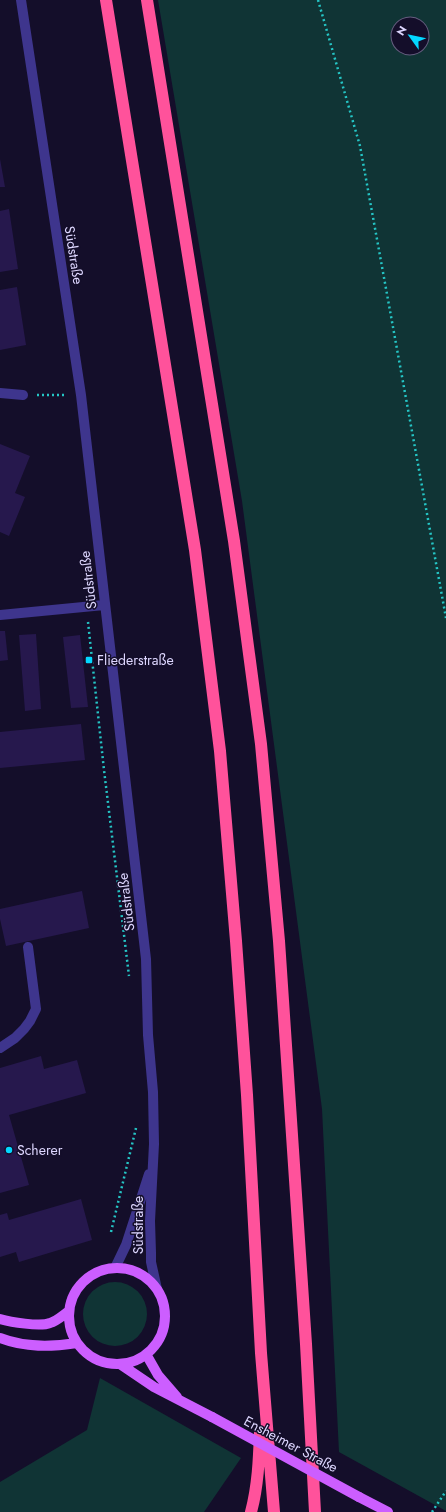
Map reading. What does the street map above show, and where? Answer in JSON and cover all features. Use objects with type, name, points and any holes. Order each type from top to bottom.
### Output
[{"type":"highway","points":[[106,0],[195,550],[220,751],[236,934],[246,1079],[261,1353],[274,1512]]},
{"type":"highway","points":[[147,0],[234,541],[261,744],[279,941],[315,1512]]},
{"type":"highway","points":[[251,1512],[254,1502],[260,1456],[261,1353]]},
{"type":"main road","points":[[115,1268],[131,1270],[146,1277],[157,1289],[163,1302],[165,1316],[163,1331],[156,1344],[146,1354],[134,1361],[120,1364],[104,1362],[89,1355],[77,1343],[72,1333],[69,1311],[79,1286],[89,1276],[102,1270],[115,1268]]},
{"type":"main road","points":[[0,1319],[9,1322],[26,1324],[50,1323],[69,1311]]},
{"type":"main road","points":[[0,1338],[11,1342],[43,1346],[77,1343]]},
{"type":"main road","name":"Ensheimer Straße","points":[[146,1354],[158,1375],[181,1402]]},
{"type":"main road","name":"Ensheimer Straße","points":[[120,1364],[154,1387],[181,1402],[212,1417],[388,1512]]},
{"type":"street","name":"Südstraße","points":[[21,0],[81,395],[146,959],[148,1035],[153,1092],[153,1160],[150,1221],[151,1262],[157,1289]]},
{"type":"street","points":[[0,393],[23,395]]},
{"type":"street","points":[[0,615],[104,605]]},
{"type":"street","points":[[0,1048],[15,1038],[24,1029],[36,1009],[28,948]]},
{"type":"street","name":"Südstraße","points":[[115,1268],[126,1245],[153,1160]]},
{"type":"path","points":[[318,0],[360,146],[446,618]]},
{"type":"path","points":[[23,395],[81,395]]},
{"type":"path","points":[[86,607],[130,982]]},
{"type":"path","points":[[126,1245],[110,1240],[137,1124]]},
{"type":"path","points":[[432,1512],[446,1491]]},
{"type":"green space","points":[[158,0],[446,0],[446,1511],[339,1452],[322,1109],[242,501]]},
{"type":"green space","points":[[109,1282],[121,1282],[138,1291],[145,1302],[147,1314],[145,1326],[138,1337],[121,1346],[109,1346],[97,1341],[88,1332],[83,1320],[83,1308],[88,1296],[97,1287]]},
{"type":"green space","points":[[100,1378],[241,1458],[204,1512],[0,1512],[0,1482],[87,1430]]},
{"type":"building","points":[[0,159],[5,187],[0,187]]},
{"type":"building","points":[[9,209],[18,269],[0,272],[0,211]]},
{"type":"building","points":[[17,287],[26,345],[0,350],[0,290]]},
{"type":"building","points":[[0,444],[30,456],[15,493],[25,497],[9,536],[0,532]]},
{"type":"building","points":[[0,631],[5,631],[8,660],[0,661]]},
{"type":"building","points":[[36,634],[41,709],[25,711],[19,635]]},
{"type":"building","points":[[80,635],[88,707],[71,708],[63,637]]},
{"type":"building","points":[[81,724],[85,760],[0,768],[0,732]]},
{"type":"building","points":[[82,891],[89,928],[6,946],[0,919],[0,909]]},
{"type":"building","name":"Scherer","points":[[41,1056],[44,1069],[77,1060],[86,1093],[9,1115],[29,1185],[0,1193],[0,1068]]},
{"type":"building","points":[[81,1199],[92,1240],[19,1262],[16,1252],[0,1257],[0,1215],[7,1213],[9,1220]]},
{"type":"place","name":"Fliederstraße","points":[[89,660]]},
{"type":"place","name":"Scherer","points":[[9,1150]]}]
